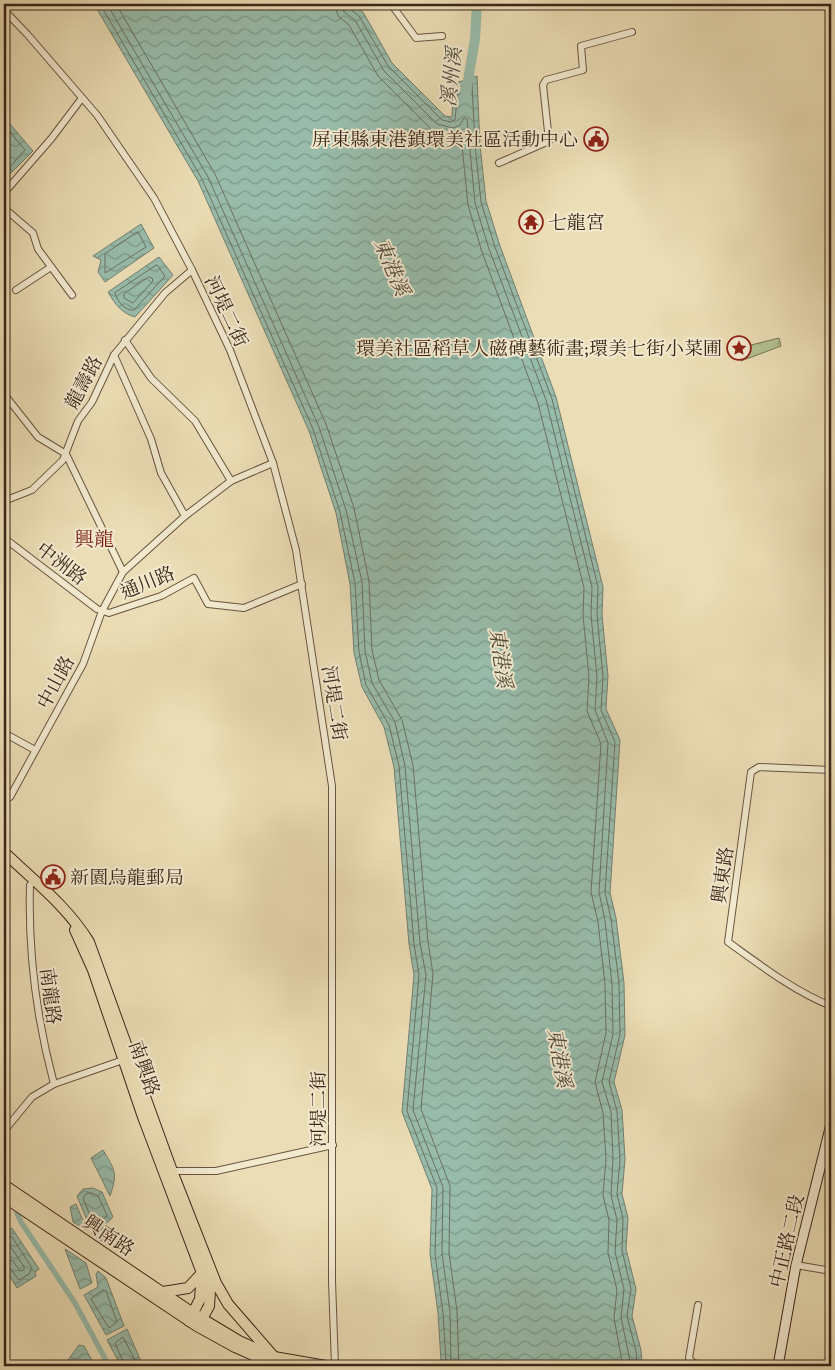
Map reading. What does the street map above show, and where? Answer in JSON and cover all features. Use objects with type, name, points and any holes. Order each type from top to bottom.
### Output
[{"type":"main road","name":"南興路","points":[[4,852],[32,882]]},
{"type":"main road","name":"南興路","points":[[4,859],[61,904],[78,924],[89,942],[168,1171],[207,1273],[228,1304],[276,1362]]},
{"type":"main road","name":"中正路二段","points":[[778,1365],[796,1265],[827,1156],[831,1124]]},
{"type":"main road","name":"興南路","points":[[4,1185],[163,1292],[196,1320]]},
{"type":"main road","name":"興南路","points":[[4,1197],[196,1320]]},
{"type":"main road","name":"南興路","points":[[196,1320],[209,1306],[207,1273]]},
{"type":"main road","points":[[163,1292],[188,1288],[207,1273]]},
{"type":"main road","points":[[196,1320],[276,1362],[326,1366]]},
{"type":"street","points":[[391,4],[416,38],[442,36]]},
{"type":"street","name":"河堤二街","points":[[4,10],[82,98],[129,159],[154,198],[192,270],[230,350],[273,463],[296,550],[332,786],[332,1281],[335,1366]]},
{"type":"street","points":[[499,163],[549,141],[543,85],[546,80],[583,70],[581,46],[632,32]]},
{"type":"street","points":[[4,192],[51,139],[82,98]]},
{"type":"street","points":[[4,208],[34,234],[38,249],[72,295]]},
{"type":"street","points":[[16,290],[51,267]]},
{"type":"street","name":"龍壽路","points":[[4,504],[9,499],[32,490],[66,454],[78,422],[92,402],[114,355],[165,293],[192,270]]},
{"type":"street","points":[[125,340],[151,378],[195,421],[231,481]]},
{"type":"street","points":[[114,355],[151,439],[161,473],[185,516]]},
{"type":"street","points":[[4,394],[38,437],[66,454],[123,572]]},
{"type":"street","name":"中山路","points":[[4,801],[10,797],[83,664],[102,611],[123,572],[185,516],[231,481],[273,463]]},
{"type":"street","name":"中洲路","points":[[4,538],[102,611]]},
{"type":"street","name":"通川路","points":[[102,611],[109,613],[160,596],[194,578],[208,604],[231,608],[244,608],[302,584]]},
{"type":"street","points":[[4,733],[36,750]]},
{"type":"street","name":"興東路","points":[[831,770],[760,767],[751,772],[728,942],[761,966],[816,1000],[831,1006]]},
{"type":"street","name":"南龍路","points":[[32,882],[34,995],[38,1021],[54,1084]]},
{"type":"street","points":[[4,1131],[32,1097],[54,1084],[128,1058]]},
{"type":"street","points":[[168,1171],[216,1171],[333,1145]]},
{"type":"street","points":[[796,1265],[831,1271]]},
{"type":"street","points":[[698,1305],[689,1358],[692,1364],[706,1366]]},
{"type":"street","points":[[778,1365],[791,1366]]},
{"type":"green space","points":[[779,338],[781,346],[741,361],[739,348]]},
{"type":"water","name":"東港溪","points":[[94,4],[350,4],[363,12],[392,63],[445,116],[452,117],[453,84],[477,76],[480,145],[486,201],[500,246],[556,397],[603,587],[602,615],[608,676],[606,709],[620,740],[610,893],[616,918],[624,983],[625,1035],[614,1082],[622,1110],[625,1159],[622,1194],[628,1218],[626,1249],[636,1289],[632,1316],[641,1350],[642,1366],[438,1366],[441,1361],[438,1313],[430,1254],[432,1189],[402,1112],[414,975],[409,944],[394,767],[384,727],[362,687],[354,653],[350,584],[336,513],[309,431],[198,181]]},
{"type":"water","points":[[10,124],[33,151],[8,176],[4,174],[4,129]]},
{"type":"water","points":[[141,224],[154,248],[105,282],[98,272],[101,260],[93,256]]},
{"type":"water","points":[[159,257],[173,275],[135,317],[126,313],[116,304],[108,292]]},
{"type":"water","points":[[103,1150],[114,1172],[114,1182],[110,1196],[91,1158]]},
{"type":"water","points":[[93,1188],[102,1192],[113,1217],[105,1225],[105,1243],[93,1235],[77,1196],[83,1189]]},
{"type":"water","points":[[76,1204],[87,1230],[73,1222],[70,1207]]},
{"type":"water","points":[[12,1228],[39,1269],[35,1272],[36,1276],[17,1288],[4,1267],[4,1233]]},
{"type":"water","points":[[65,1249],[86,1263],[92,1283],[80,1289]]},
{"type":"water","points":[[98,1271],[106,1278],[124,1326],[106,1335],[84,1295],[98,1287],[96,1274]]},
{"type":"water","points":[[127,1329],[143,1366],[121,1366],[107,1340]]},
{"type":"water","points":[[79,1345],[84,1346],[95,1366],[71,1366],[68,1360]]},
{"type":"waterway","name":"溪州溪","points":[[466,92],[475,39],[477,4]]},
{"type":"waterway","points":[[4,1156],[7,1177]]},
{"type":"waterway","points":[[17,1213],[21,1222],[75,1303],[109,1366]]},
{"type":"place","name":"屏東縣東港鎮環美社區活動中心","points":[[596,139]]},
{"type":"place","name":"七龍宮","points":[[531,222]]},
{"type":"place","name":"環美社區稻草人磁磚藝術畫;環美七街小菜圃","points":[[739,348]]},
{"type":"place","name":"新園烏龍郵局","points":[[53,877]]},
{"type":"district","name":"興龍","points":[[94,539]]}]
